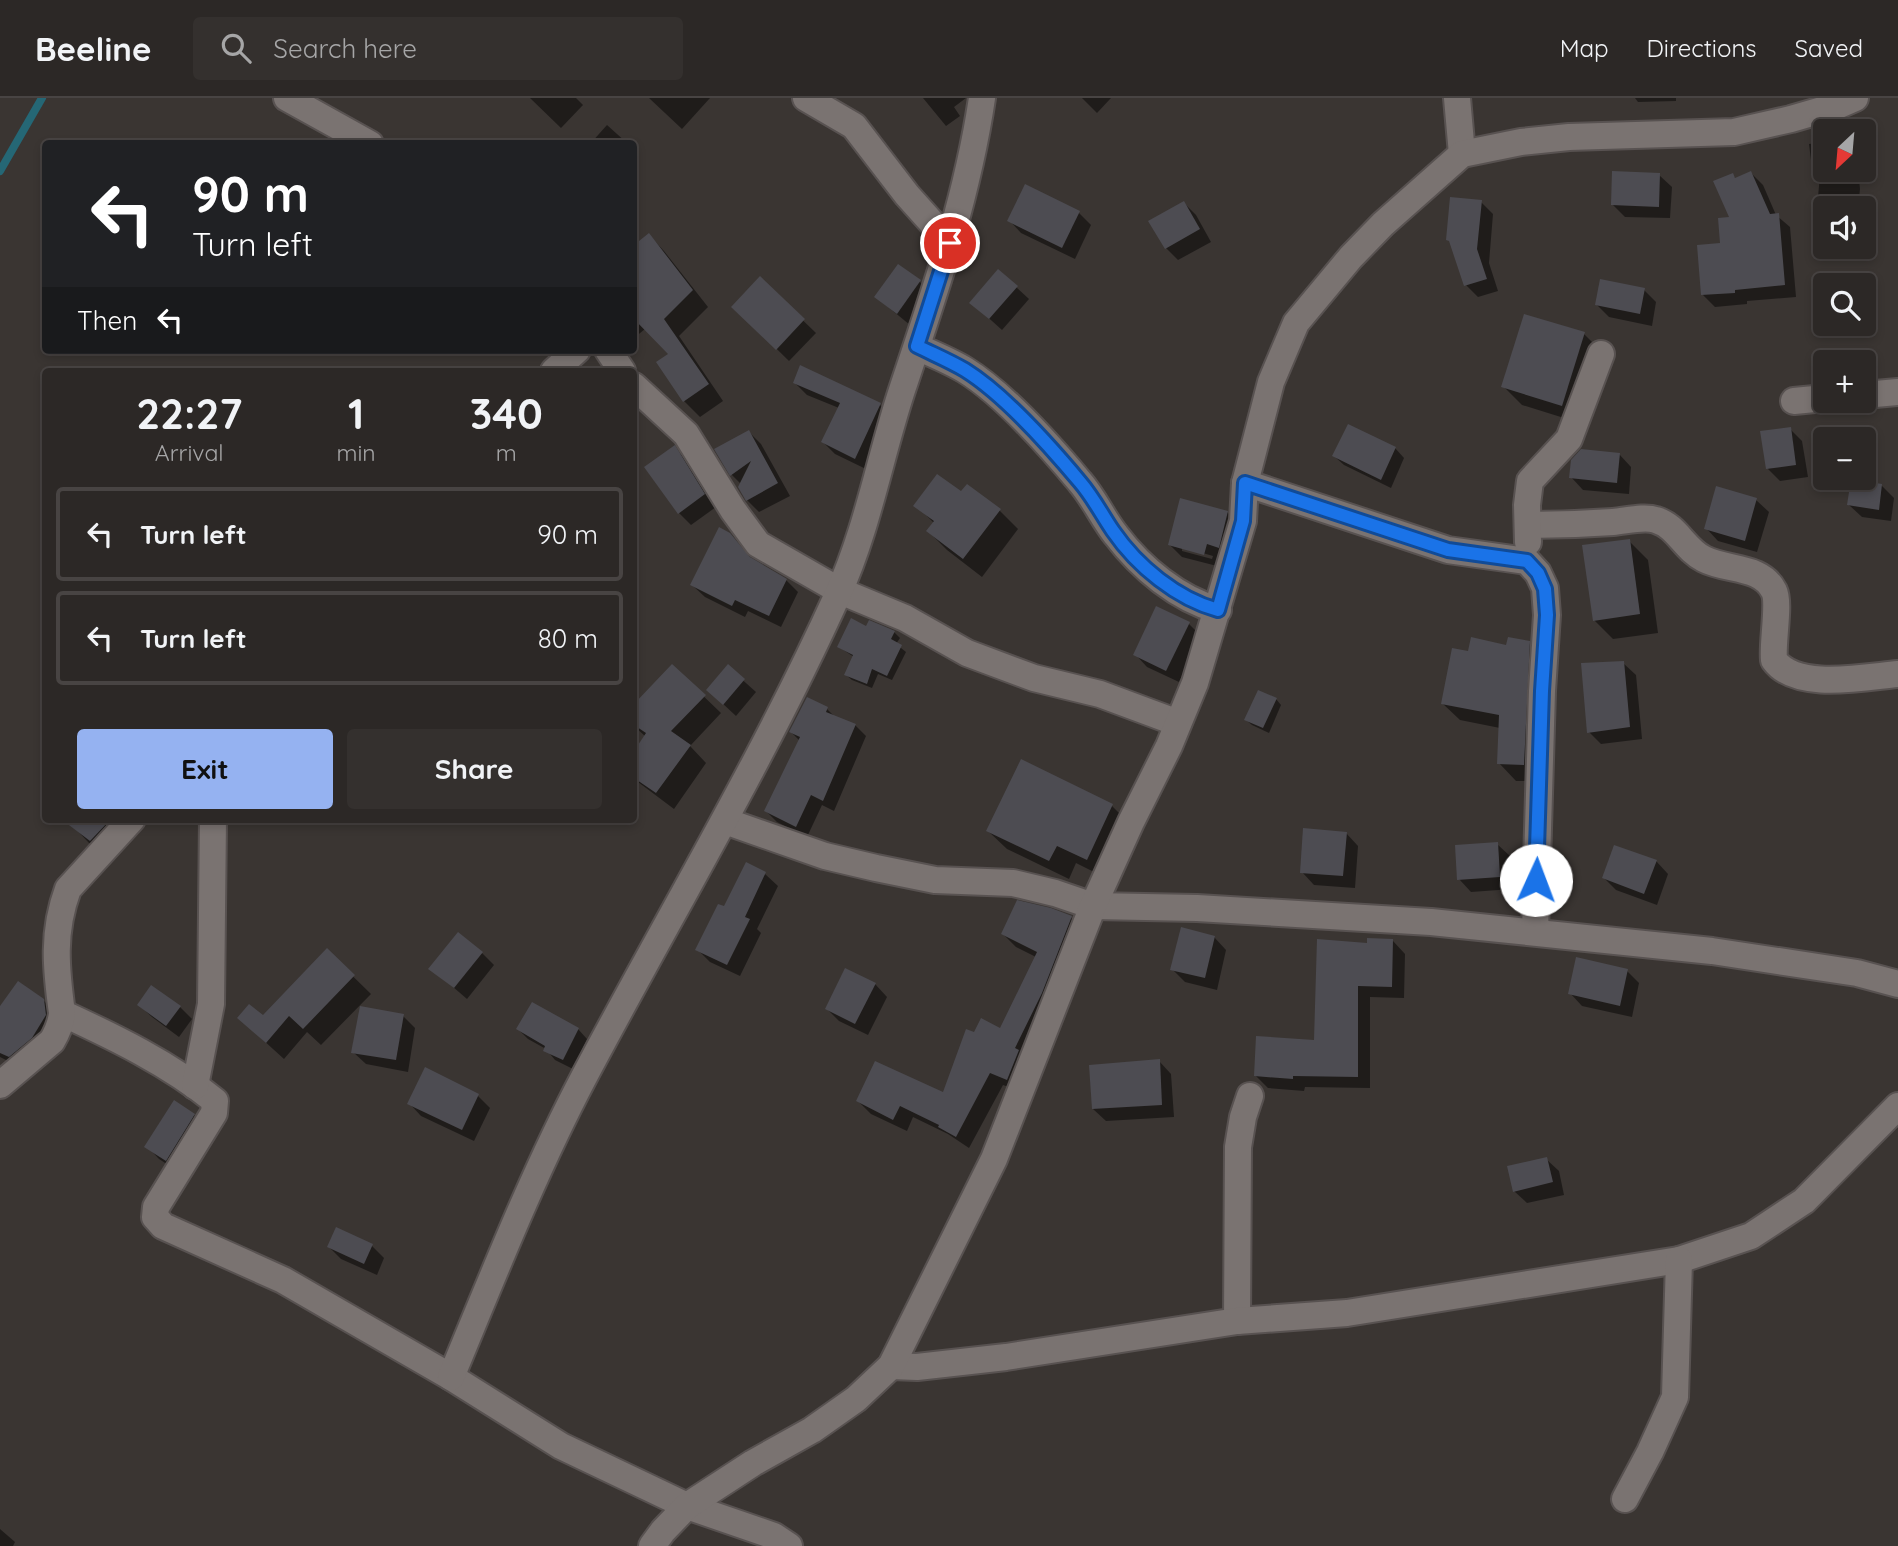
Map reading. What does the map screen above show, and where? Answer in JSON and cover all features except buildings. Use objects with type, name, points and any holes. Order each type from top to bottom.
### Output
[{"type":"street","points":[[287,98],[363,140]]},
{"type":"street","points":[[806,98],[855,126],[907,195],[950,243]]},
{"type":"street","points":[[451,1377],[540,1168],[583,1079],[725,821],[840,591],[864,523],[902,391],[950,243],[974,155],[982,98]]},
{"type":"street","points":[[1457,98],[1462,154]]},
{"type":"street","points":[[652,1546],[687,1506],[834,1415],[856,1399],[891,1366],[994,1159],[1093,906],[1195,683],[1243,521],[1245,483],[1271,382],[1297,323],[1351,257],[1462,154],[1569,136],[1734,132],[1791,119],[1855,98]]},
{"type":"street","points":[[917,346],[965,370],[1000,396],[1082,484],[1115,534],[1135,558],[1164,583],[1202,606],[1218,610]]},
{"type":"street","points":[[557,368],[573,354]]},
{"type":"street","points":[[1527,561],[1530,481],[1569,439],[1601,354]]},
{"type":"street","points":[[637,389],[686,434],[733,510],[758,544],[840,591],[905,618],[967,653],[1034,678],[1100,694],[1178,723]]},
{"type":"street","points":[[1876,394],[1898,392]]},
{"type":"street","points":[[1794,401],[1813,399]]},
{"type":"street","points":[[1245,483],[1448,550],[1527,561],[1538,573],[1545,589],[1547,615],[1542,691],[1535,932]]},
{"type":"street","points":[[1528,525],[1568,526],[1654,519],[1671,527],[1692,553],[1701,558],[1715,565],[1762,576],[1777,598],[1774,660],[1789,673],[1799,678],[1898,674]]},
{"type":"street","points":[[725,821],[813,852],[876,868],[935,880],[1013,883],[1093,906],[1198,908],[1431,922],[1535,932],[1712,951],[1857,973],[1898,984]]},
{"type":"street","points":[[0,1085],[52,1041],[61,1024],[55,939],[63,902],[68,889],[128,823]]},
{"type":"street","points":[[195,1086],[211,1004],[213,823]]},
{"type":"street","points":[[62,1013],[114,1038],[195,1086],[215,1101],[214,1113],[156,1207],[154,1212],[159,1223],[283,1280],[451,1377],[561,1446],[687,1506],[775,1536],[789,1546]]},
{"type":"street","points":[[1237,1321],[1238,1147],[1250,1096]]},
{"type":"street","points":[[891,1366],[917,1367],[1006,1357],[1237,1321],[1348,1313],[1679,1260],[1752,1236],[1804,1201],[1898,1106]]},
{"type":"street","points":[[1625,1499],[1675,1397],[1679,1260]]},
{"type":"waterway","points":[[0,171],[42,98]]},
{"type":"route","points":[[950,243],[917,346],[965,370],[1000,396],[1082,484],[1115,534],[1135,558],[1164,583],[1202,606],[1218,610],[1243,521],[1245,483],[1448,550],[1527,561],[1538,573],[1545,589],[1547,615],[1536,880]]}]
